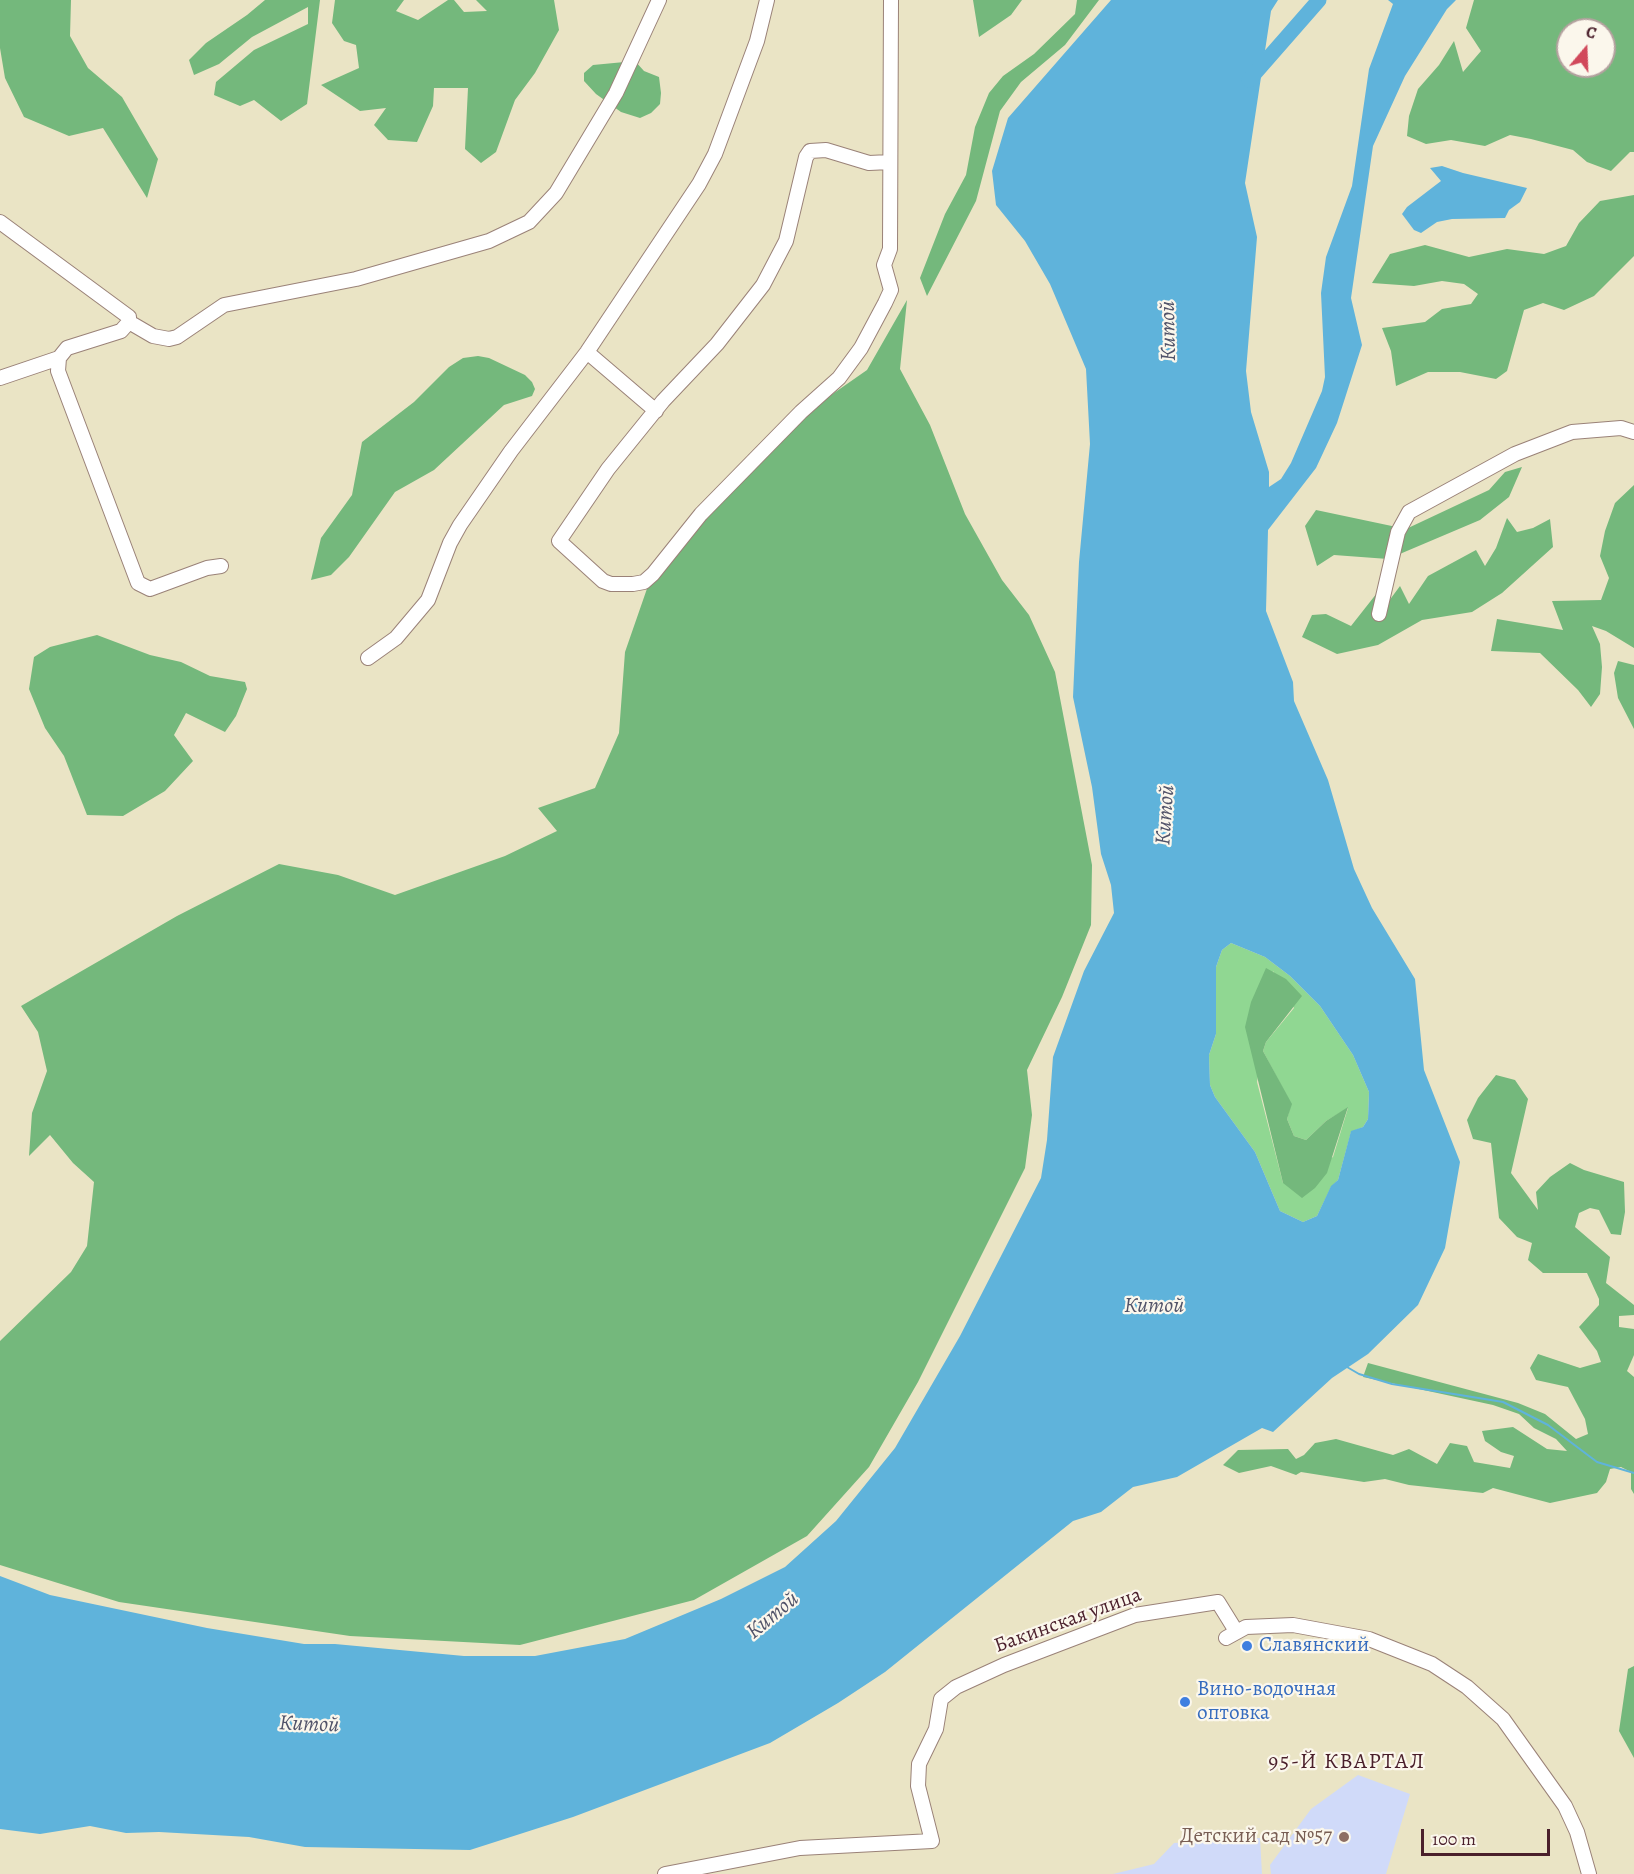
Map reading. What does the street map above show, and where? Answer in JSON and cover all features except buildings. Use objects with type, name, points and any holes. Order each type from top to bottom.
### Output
[{"type":"street","points":[[0,222],[124,312],[129,322],[153,336],[168,339],[177,337],[224,305],[356,279],[489,241],[529,222],[556,194],[616,93],[659,0]]},
{"type":"street","points":[[368,658],[396,638],[428,600],[450,543],[460,525],[511,451],[587,352],[707,170],[756,41],[767,0]]},
{"type":"street","points":[[890,162],[869,163],[826,150],[810,151],[806,157],[786,241],[778,259],[742,314],[608,469],[559,541],[603,581],[611,584],[633,584],[644,582],[653,574],[701,514],[801,412],[830,387],[861,348],[891,290],[891,281],[884,265],[890,249],[891,0]]},
{"type":"street","points":[[129,322],[121,331],[67,348],[59,358],[57,371],[138,583],[150,589],[207,568],[221,566]]},
{"type":"street","points":[[587,352],[656,411]]},
{"type":"street","points":[[0,378],[59,358]]},
{"type":"street","points":[[1379,614],[1398,532],[1409,512],[1515,454],[1572,432],[1621,428],[1634,432]]},
{"type":"street","name":"Бакинская улица","points":[[665,1874],[800,1848],[932,1841],[918,1786],[919,1764],[936,1729],[941,1700],[956,1687],[1005,1665],[1135,1615],[1218,1602],[1236,1632],[1293,1625],[1370,1639],[1432,1664],[1467,1687],[1503,1719],[1564,1806],[1577,1832],[1589,1874]]},
{"type":"shaded area","name":"Детский сад №57","points":[[1358,1775],[1410,1794],[1386,1874],[1271,1874],[1270,1865],[1311,1809]]},
{"type":"shaded area","points":[[1260,1838],[1262,1874],[1113,1874],[1154,1864],[1174,1843]]},
{"type":"green space","points":[[0,0],[71,0],[70,36],[88,68],[122,97],[158,159],[147,198],[103,128],[69,136],[24,117],[5,78],[0,48]]},
{"type":"green space","points":[[265,0],[320,0],[307,104],[281,121],[254,100],[240,106],[214,95],[216,82],[254,50],[308,24],[308,7],[252,37],[219,64],[194,75],[189,60],[206,43]]},
{"type":"green space","points":[[335,0],[404,0],[396,11],[418,20],[448,0],[454,0],[464,12],[487,11],[476,0],[554,0],[559,30],[535,73],[515,100],[496,152],[481,163],[465,149],[468,88],[434,88],[433,106],[417,142],[388,140],[374,125],[386,108],[360,111],[321,85],[359,68],[356,45],[344,41],[332,23]]},
{"type":"green space","points":[[973,0],[1022,0],[1011,15],[979,37]]},
{"type":"green space","points":[[1077,0],[1099,0],[1065,45],[1021,82],[1000,111],[976,201],[927,296],[920,278],[945,214],[966,175],[975,127],[989,93],[1003,76],[1034,54],[1075,14]]},
{"type":"green space","points":[[1474,0],[1634,0],[1634,152],[1630,152],[1611,171],[1587,162],[1573,150],[1510,135],[1485,146],[1451,140],[1426,144],[1407,136],[1409,116],[1418,89],[1439,65],[1454,41],[1463,72],[1481,51],[1466,28]]},
{"type":"green space","points":[[635,61],[644,71],[659,77],[661,93],[660,104],[651,113],[640,118],[621,112],[596,94],[584,81],[584,73],[593,65]]},
{"type":"green space","points":[[1634,195],[1634,256],[1594,296],[1564,310],[1543,303],[1524,310],[1507,371],[1496,379],[1460,372],[1428,372],[1396,386],[1391,351],[1382,328],[1425,322],[1442,309],[1471,304],[1478,294],[1464,284],[1442,281],[1414,286],[1372,283],[1390,254],[1425,245],[1469,257],[1507,249],[1544,254],[1566,246],[1579,223],[1600,201]]},
{"type":"green space","points":[[907,300],[900,369],[930,425],[965,514],[1002,580],[1029,615],[1055,672],[1092,865],[1091,925],[1062,997],[1027,1070],[1032,1115],[1025,1168],[918,1382],[869,1467],[807,1536],[694,1600],[520,1645],[350,1636],[119,1602],[0,1565],[0,1341],[71,1272],[87,1246],[94,1182],[73,1163],[50,1135],[29,1156],[32,1113],[47,1071],[38,1032],[21,1006],[177,916],[279,864],[338,875],[395,895],[505,856],[557,831],[538,808],[595,788],[619,733],[625,652],[650,580],[791,423],[867,370]]},
{"type":"green space","points":[[478,356],[489,358],[525,375],[535,389],[532,396],[504,405],[434,470],[395,492],[349,557],[331,575],[311,580],[321,538],[352,495],[362,442],[414,402],[449,367],[463,358]]},
{"type":"green space","points":[[1522,467],[1509,497],[1480,520],[1388,559],[1334,555],[1317,566],[1305,526],[1316,510],[1406,529],[1489,490],[1505,472]]},
{"type":"green space","points":[[1634,485],[1634,648],[1606,631],[1592,626],[1600,644],[1602,667],[1600,694],[1591,707],[1578,690],[1540,653],[1491,651],[1497,619],[1563,630],[1552,601],[1601,600],[1609,578],[1600,556],[1605,531],[1615,503]]},
{"type":"green space","points":[[1507,518],[1517,532],[1533,528],[1550,519],[1553,547],[1502,593],[1472,612],[1422,620],[1378,645],[1337,654],[1302,637],[1312,615],[1326,614],[1351,626],[1377,593],[1383,609],[1400,586],[1409,604],[1428,576],[1476,550],[1485,566],[1496,548]]},
{"type":"green space","points":[[97,635],[150,655],[181,662],[210,676],[245,682],[247,689],[236,716],[225,732],[186,713],[174,735],[193,761],[165,791],[123,816],[87,815],[64,756],[45,728],[29,689],[34,657],[50,647]]},
{"type":"green space","points":[[1618,661],[1634,665],[1634,729],[1618,698],[1614,673]]},
{"type":"green space","points":[[1231,943],[1265,957],[1290,976],[1320,1006],[1353,1055],[1369,1092],[1368,1119],[1363,1127],[1351,1132],[1338,1180],[1331,1187],[1317,1216],[1303,1222],[1280,1211],[1255,1152],[1215,1097],[1210,1085],[1209,1055],[1216,1034],[1216,967],[1222,950]],"holes":[[[1273,971],[1294,1008],[1266,1042],[1263,1051],[1291,1104],[1287,1119],[1294,1136],[1306,1140],[1326,1121],[1348,1108],[1333,1157],[1283,1183],[1257,1082]]]},
{"type":"green space","points":[[1266,968],[1286,979],[1302,996],[1266,1042],[1263,1051],[1292,1104],[1287,1119],[1294,1136],[1306,1140],[1326,1121],[1348,1107],[1327,1173],[1315,1188],[1302,1198],[1283,1183],[1245,1027],[1251,1002]]},
{"type":"green space","points":[[1496,1075],[1515,1080],[1528,1099],[1511,1173],[1538,1210],[1536,1192],[1550,1177],[1570,1163],[1584,1170],[1624,1182],[1625,1212],[1621,1235],[1611,1234],[1599,1210],[1590,1208],[1579,1213],[1575,1227],[1610,1257],[1606,1283],[1634,1305],[1634,1315],[1619,1316],[1619,1327],[1634,1329],[1634,1355],[1627,1371],[1634,1377],[1634,1494],[1631,1489],[1631,1472],[1621,1467],[1610,1469],[1606,1482],[1597,1493],[1550,1503],[1493,1488],[1483,1493],[1409,1485],[1385,1479],[1364,1482],[1301,1472],[1296,1475],[1271,1466],[1239,1473],[1223,1465],[1238,1450],[1288,1449],[1296,1459],[1304,1455],[1315,1443],[1336,1439],[1393,1455],[1409,1449],[1437,1464],[1450,1443],[1467,1446],[1474,1462],[1510,1468],[1514,1456],[1501,1452],[1485,1441],[1482,1431],[1513,1427],[1547,1449],[1567,1451],[1556,1439],[1534,1428],[1519,1414],[1493,1405],[1363,1377],[1368,1363],[1518,1403],[1545,1414],[1576,1439],[1588,1434],[1585,1419],[1568,1387],[1536,1380],[1530,1368],[1538,1354],[1580,1368],[1601,1362],[1597,1351],[1579,1327],[1599,1305],[1599,1299],[1587,1273],[1543,1273],[1528,1260],[1532,1243],[1517,1237],[1499,1218],[1491,1143],[1473,1139],[1467,1120],[1478,1098]]},
{"type":"green space","points":[[1634,1666],[1634,1758],[1619,1731],[1628,1669]]},
{"type":"water","name":"Китой","points":[[1111,0],[1278,0],[1271,11],[1245,183],[1257,237],[1246,371],[1251,412],[1269,472],[1269,487],[1281,479],[1291,463],[1322,391],[1325,377],[1321,293],[1326,257],[1352,186],[1369,69],[1393,4],[1388,0],[1456,0],[1447,9],[1405,76],[1373,146],[1351,298],[1362,345],[1337,423],[1316,468],[1268,530],[1266,611],[1293,682],[1294,701],[1328,780],[1354,869],[1372,908],[1415,979],[1424,1070],[1460,1162],[1445,1248],[1418,1305],[1368,1354],[1332,1378],[1273,1432],[1262,1428],[1177,1477],[1133,1487],[1101,1512],[1073,1521],[885,1672],[838,1703],[770,1743],[573,1817],[470,1850],[305,1847],[249,1837],[159,1832],[126,1833],[90,1826],[40,1834],[0,1829],[0,1576],[50,1595],[207,1628],[304,1644],[335,1644],[464,1656],[535,1656],[625,1639],[721,1599],[785,1567],[836,1521],[895,1448],[960,1336],[1041,1178],[1047,1140],[1053,1057],[1084,971],[1114,913],[1111,885],[1101,854],[1092,787],[1073,697],[1079,562],[1090,444],[1086,369],[1050,284],[1025,241],[996,205],[992,171],[1008,118]],"holes":[[[1231,943],[1265,957],[1290,976],[1320,1006],[1353,1055],[1369,1092],[1368,1119],[1363,1127],[1351,1131],[1338,1180],[1331,1186],[1317,1216],[1303,1222],[1280,1211],[1255,1152],[1215,1097],[1210,1085],[1209,1055],[1216,1034],[1216,967],[1222,950]]]},
{"type":"water","points":[[1442,166],[1527,188],[1520,202],[1509,210],[1505,218],[1452,219],[1437,222],[1421,233],[1414,230],[1402,214],[1407,207],[1441,181],[1430,168]]},
{"type":"waterway","name":"Китой","points":[[1249,80],[1319,0]]},
{"type":"waterway","points":[[1347,1367],[1359,1374],[1392,1384],[1503,1402],[1548,1425],[1597,1462],[1634,1473]]},
{"type":"place","name":"Славянский","points":[[1247,1646]]},
{"type":"place","name":"Вино-водочная оптовка","points":[[1185,1702]]},
{"type":"place","name":"Детский сад №57","points":[[1344,1837]]},
{"type":"district","name":"95-Й КВАРТАЛ","points":[[1347,1763]]}]
